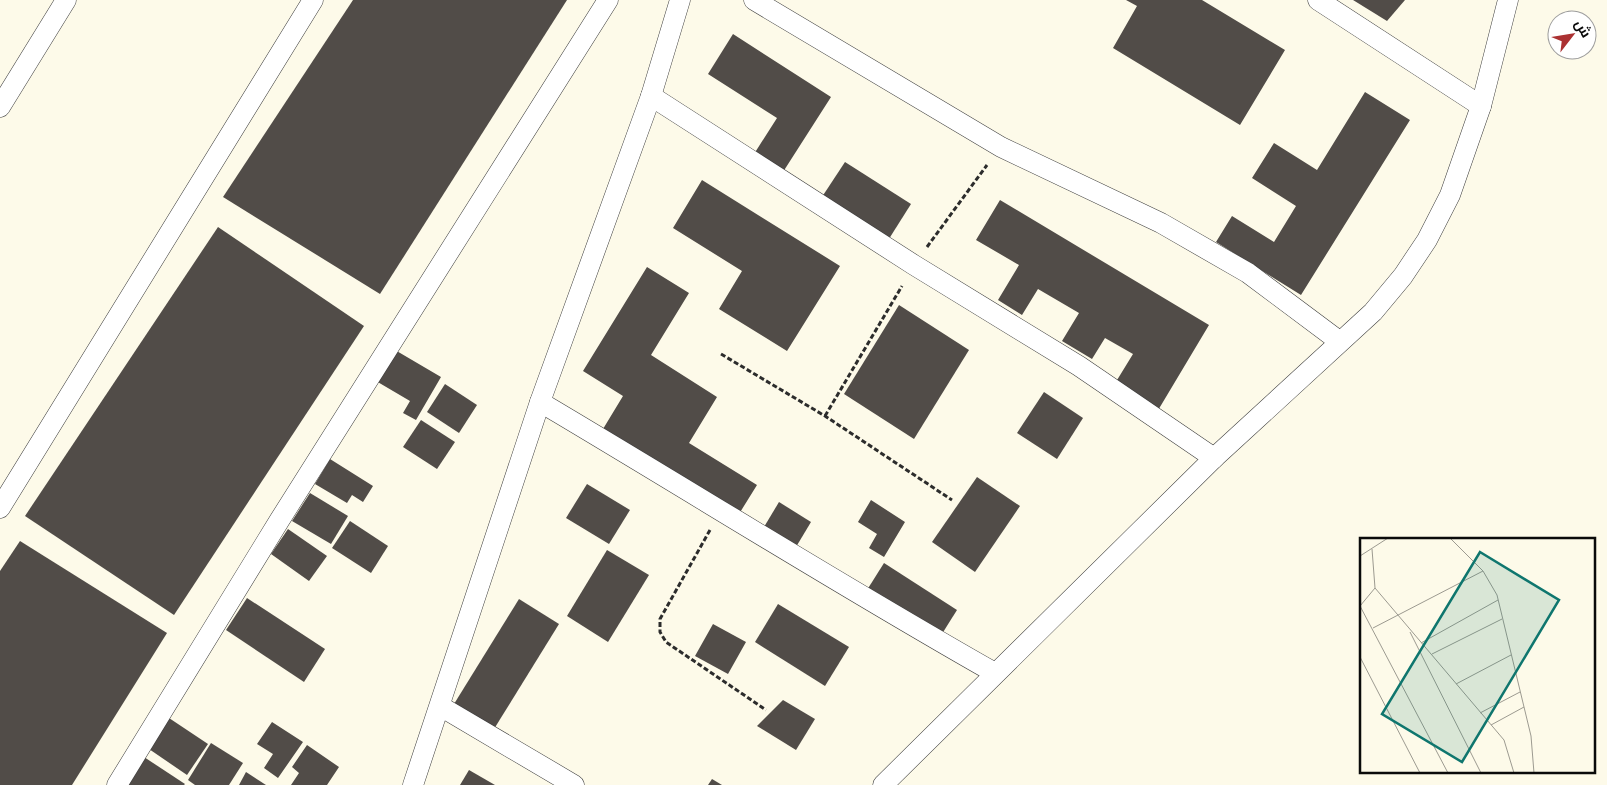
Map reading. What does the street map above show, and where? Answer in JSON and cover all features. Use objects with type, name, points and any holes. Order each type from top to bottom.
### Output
[{"type":"street","points":[[0,107],[66,0]]},
{"type":"street","points":[[0,508],[314,0]]},
{"type":"street","points":[[117,785],[278,521],[608,0]]},
{"type":"street","points":[[413,785],[540,402],[651,96],[680,0]]},
{"type":"street","points":[[754,0],[1001,147],[1161,223],[1248,273],[1339,341]]},
{"type":"street","points":[[1318,0],[1481,106]]},
{"type":"street","points":[[883,785],[1214,458],[1339,341],[1373,312],[1427,240],[1450,195],[1481,106],[1508,0]]},
{"type":"street","points":[[651,96],[914,265],[1079,366],[1214,458]]},
{"type":"street","points":[[540,402],[721,510],[873,604],[995,673]]},
{"type":"street","points":[[440,706],[574,785]]},
{"type":"path","points":[[721,354],[825,416],[952,500]]},
{"type":"path","points":[[721,510],[660,619],[660,632],[666,642],[766,710]]},
{"type":"building","points":[[353,0],[567,0],[380,294],[223,197]]},
{"type":"building","points":[[1126,0],[1202,0],[1285,50],[1240,125],[1113,48],[1137,6]]},
{"type":"building","points":[[1353,0],[1405,0],[1387,21]]},
{"type":"building","points":[[733,34],[831,97],[783,172],[754,154],[777,118],[708,74]]},
{"type":"building","points":[[1365,92],[1410,120],[1301,295],[1216,242],[1232,216],[1274,242],[1296,206],[1252,178],[1274,143],[1317,170]]},
{"type":"building","points":[[845,162],[911,204],[887,242],[818,203]]},
{"type":"building","points":[[702,180],[840,266],[787,351],[719,309],[742,271],[673,228]]},
{"type":"building","points":[[1000,200],[1209,325],[1157,412],[1114,385],[1133,354],[1105,338],[1092,359],[1062,341],[1079,313],[1038,289],[1022,315],[998,300],[1019,265],[976,240]]},
{"type":"building","points":[[218,227],[364,326],[174,615],[25,516]]},
{"type":"building","points":[[647,267],[689,293],[651,355],[717,397],[689,443],[757,485],[739,514],[603,429],[623,396],[583,371]]},
{"type":"building","points":[[899,305],[969,350],[914,439],[844,394]]},
{"type":"building","points":[[395,350],[441,377],[416,420],[403,413],[410,401],[376,381]]},
{"type":"building","points":[[445,384],[477,405],[459,433],[427,412]]},
{"type":"building","points":[[1044,392],[1083,418],[1057,459],[1017,433]]},
{"type":"building","points":[[421,420],[455,442],[437,469],[403,447]]},
{"type":"building","points":[[330,459],[373,486],[363,502],[352,495],[347,503],[315,484]]},
{"type":"building","points":[[977,477],[1020,506],[975,572],[932,542]]},
{"type":"building","points":[[587,484],[630,510],[609,544],[566,518]]},
{"type":"building","points":[[310,493],[348,516],[331,544],[292,521]]},
{"type":"building","points":[[871,500],[905,522],[884,557],[869,548],[877,534],[858,522]]},
{"type":"building","points":[[779,502],[811,522],[796,547],[764,527]]},
{"type":"building","points":[[350,521],[388,546],[371,573],[332,548]]},
{"type":"building","points":[[288,529],[327,556],[309,581],[271,554]]},
{"type":"building","points":[[20,541],[167,633],[72,785],[0,785],[0,571]]},
{"type":"building","points":[[607,550],[649,575],[608,642],[567,616]]},
{"type":"building","points":[[884,563],[957,610],[940,637],[867,590]]},
{"type":"building","points":[[247,598],[325,649],[304,682],[226,630]]},
{"type":"building","points":[[519,599],[559,624],[494,729],[454,704]]},
{"type":"building","points":[[778,604],[849,647],[825,686],[755,642]]},
{"type":"building","points":[[713,624],[746,642],[728,674],[695,656]]},
{"type":"building","points":[[783,700],[815,719],[796,750],[757,726]]},
{"type":"building","points":[[169,718],[208,744],[187,775],[149,749]]},
{"type":"building","points":[[272,722],[303,742],[278,778],[264,768],[273,754],[257,744]]},
{"type":"building","points":[[211,743],[243,763],[229,785],[195,785],[188,780]]},
{"type":"building","points":[[307,745],[339,767],[327,785],[291,785],[299,773],[292,767]]},
{"type":"building","points":[[144,757],[185,784],[127,785]]},
{"type":"building","points":[[469,770],[495,785],[460,785]]},
{"type":"building","points":[[246,772],[266,785],[239,785]]},
{"type":"building","points":[[712,779],[722,785],[708,785]]}]
